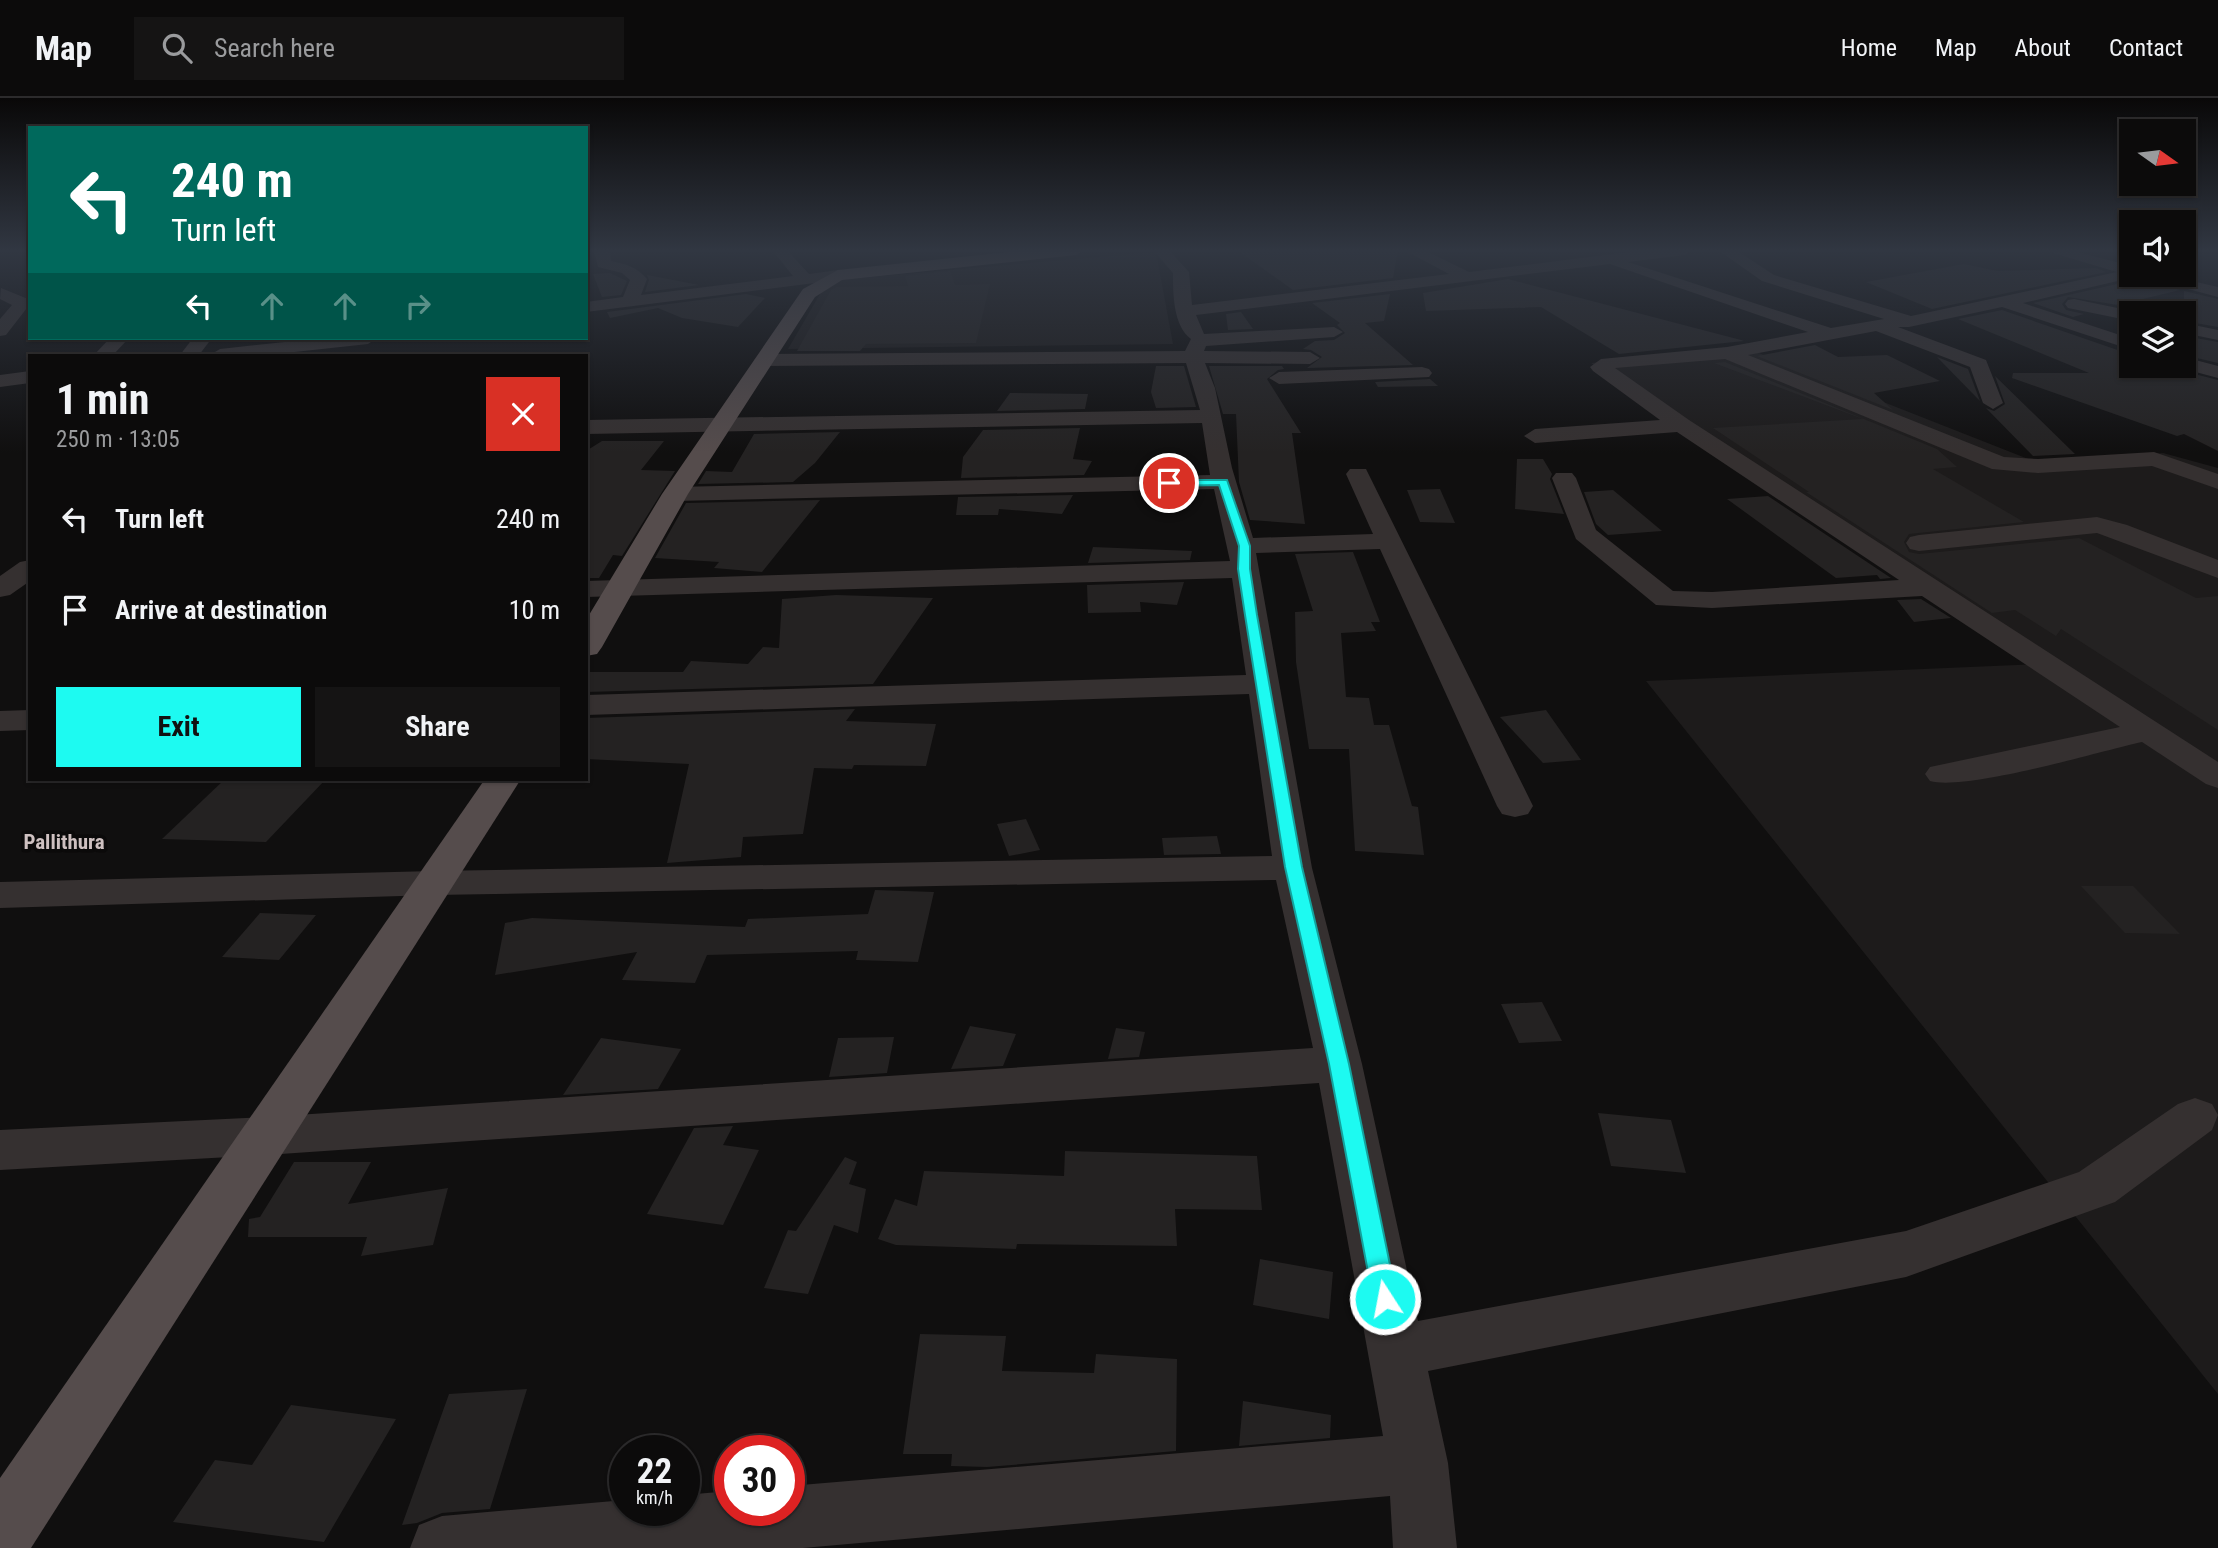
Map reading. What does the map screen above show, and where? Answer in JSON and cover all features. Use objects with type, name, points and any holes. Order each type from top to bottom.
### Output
[{"type":"main road","points":[[588,644],[676,494],[792,318]]},
{"type":"main road","points":[[0,1536],[502,781]]},
{"type":"street","points":[[1187,318],[1204,364],[1223,482],[1244,557],[1293,867],[1339,1064],[1418,1463],[1425,1548]]},
{"type":"street","points":[[1783,318],[1832,334]]},
{"type":"street","points":[[1898,318],[1909,322],[1928,318]]},
{"type":"street","points":[[2051,318],[2119,341]]},
{"type":"street","points":[[1906,320],[1727,353],[1608,363],[1600,367],[1681,425],[2218,777]]},
{"type":"street","points":[[1881,326],[1979,364],[1993,403]]},
{"type":"street","points":[[2196,330],[2218,335]]},
{"type":"street","points":[[1204,364],[1334,332]]},
{"type":"street","points":[[104,354],[118,340]]},
{"type":"street","points":[[189,354],[200,340]]},
{"type":"street","points":[[229,354],[351,340]]},
{"type":"street","points":[[345,354],[366,340]]},
{"type":"street","points":[[1727,353],[2000,464],[2038,466],[2154,459],[2218,482]]},
{"type":"street","points":[[764,360],[1204,364],[1310,358]]},
{"type":"street","points":[[2196,366],[2218,372]]},
{"type":"street","points":[[1259,379],[1422,373]]},
{"type":"street","points":[[0,381],[28,377]]},
{"type":"street","points":[[588,427],[1211,416]]},
{"type":"street","points":[[1535,436],[1681,425]]},
{"type":"street","points":[[1358,474],[1515,806]]},
{"type":"street","points":[[1564,478],[1585,534],[1666,599],[1712,600],[1927,587]]},
{"type":"street","points":[[676,494],[1223,482]]},
{"type":"street","points":[[1919,542],[2096,525],[2118,530],[2218,570]]},
{"type":"street","points":[[588,589],[1244,557],[1388,541]]},
{"type":"street","points":[[0,589],[28,569]]},
{"type":"street","points":[[0,598],[28,597]]},
{"type":"street","points":[[588,705],[1262,684]]},
{"type":"street","points":[[0,721],[28,720]]},
{"type":"street","points":[[1942,774],[1977,769],[2147,731]]},
{"type":"street","points":[[0,895],[434,883],[1293,867]]},
{"type":"street","points":[[0,1150],[266,1136],[1339,1064]]},
{"type":"street","points":[[1395,1351],[1906,1254],[2096,1187],[2195,1117]]},
{"type":"street","points":[[442,1548],[1418,1463]]},
{"type":"shaded area","points":[[806,318],[1168,318],[1173,344],[788,349]]},
{"type":"shaded area","points":[[1746,348],[2041,464],[2163,453],[2218,468],[2218,1394],[1646,681],[2037,664],[1591,363]]},
{"type":"building","points":[[681,318],[747,318],[738,327]]},
{"type":"building","points":[[816,318],[982,318],[976,343],[866,344],[860,351],[797,351]]},
{"type":"building","points":[[1226,318],[1245,318],[1253,329],[1228,330]]},
{"type":"building","points":[[1333,318],[1385,318],[1384,321],[1365,323],[1413,365],[1307,368],[1322,357],[1311,350],[1303,349],[1315,341],[1334,340],[1345,333],[1337,325],[1340,323]]},
{"type":"building","points":[[1559,318],[1655,318],[1744,341],[1619,354]]},
{"type":"building","points":[[2024,318],[2119,350],[2119,378],[2196,378],[2196,374],[2218,380],[2218,451],[2184,434],[2177,436],[2012,378],[2013,373],[2089,373],[1958,319]]},
{"type":"building","points":[[2196,318],[2218,318],[2218,327],[2196,323]]},
{"type":"building","points":[[2196,338],[2218,342],[2218,363],[2196,358]]},
{"type":"building","points":[[1815,345],[1838,357],[1887,355],[1940,381],[1874,393],[1893,410],[1757,356]]},
{"type":"building","points":[[1937,357],[1968,369],[1980,401]]},
{"type":"building","points":[[1725,362],[1937,449],[1957,467],[1933,469],[2024,522],[1909,534],[1904,542],[1909,552],[1919,554],[2079,538],[2196,598],[2218,596],[2218,730],[2061,629],[2056,636],[2015,610],[1992,613],[1713,428],[1863,419],[1714,363]]},
{"type":"building","points":[[1156,366],[1184,366],[1196,407],[1156,408],[1151,392]]},
{"type":"building","points":[[1209,366],[1282,366],[1284,369],[1278,370],[1267,379],[1301,433],[1292,433],[1305,524],[1250,520],[1239,482],[1236,414],[1223,414]]},
{"type":"building","points":[[1995,376],[2075,454],[2033,456],[1986,408],[1994,411],[2005,404]]},
{"type":"building","points":[[1430,379],[1438,386],[1378,387],[1375,382]]},
{"type":"building","points":[[1010,393],[1088,394],[1085,409],[997,411]]},
{"type":"building","points":[[1080,428],[1073,459],[1092,461],[1084,475],[961,478],[963,457],[983,430]]},
{"type":"building","points":[[840,432],[815,463],[793,482],[698,484],[706,471],[732,472],[754,434]]},
{"type":"building","points":[[602,441],[664,441],[641,470],[675,471],[622,556],[613,555],[599,578],[588,578],[588,450]]},
{"type":"building","points":[[1517,459],[1543,459],[1552,474],[1550,479],[1564,514],[1515,509]]},
{"type":"building","points":[[1440,489],[1455,523],[1420,522],[1407,490]]},
{"type":"building","points":[[1613,490],[1662,531],[1608,535],[1596,524],[1584,492]]},
{"type":"building","points":[[1073,495],[1062,514],[999,509],[998,515],[956,515],[958,497]]},
{"type":"building","points":[[1768,496],[1891,578],[1880,579],[1877,575],[1836,578],[1727,499]]},
{"type":"building","points":[[820,500],[762,572],[714,568],[719,562],[655,558],[686,503]]},
{"type":"building","points":[[1093,547],[1192,551],[1190,560],[1088,563]]},
{"type":"building","points":[[1353,552],[1380,622],[1371,622],[1376,631],[1341,633],[1346,697],[1369,698],[1374,725],[1389,725],[1412,806],[1418,807],[1424,855],[1355,851],[1349,749],[1309,749],[1296,662],[1295,612],[1313,611],[1295,554]]},
{"type":"building","points":[[1184,582],[1177,605],[1140,602],[1141,612],[1088,613],[1087,585]]},
{"type":"building","points":[[836,595],[933,598],[873,684],[588,692],[588,672],[683,672],[691,661],[748,664],[763,647],[779,648],[782,599]]},
{"type":"building","points":[[1921,599],[1951,618],[1914,622],[1897,600]]},
{"type":"building","points":[[855,709],[846,721],[936,724],[926,766],[854,765],[852,769],[814,768],[803,834],[743,837],[741,857],[667,863],[689,764],[588,759],[588,718]]},
{"type":"building","points":[[1546,710],[1581,760],[1543,763],[1500,717]]},
{"type":"building","points":[[223,781],[324,781],[266,842],[162,839]]},
{"type":"building","points":[[1026,819],[1040,850],[1009,856],[997,824]]},
{"type":"building","points":[[1217,836],[1221,854],[1164,855],[1162,838]]},
{"type":"building","points":[[2081,886],[2133,886],[2180,934],[2125,933]]},
{"type":"building","points":[[875,890],[934,892],[918,962],[856,960],[858,951],[707,955],[695,983],[622,980],[637,952],[495,975],[505,923],[532,918],[745,927],[748,919],[868,914]]},
{"type":"building","points":[[260,913],[316,915],[279,960],[222,957]]},
{"type":"building","points":[[1542,1002],[1562,1041],[1519,1043],[1501,1004]]},
{"type":"building","points":[[970,1026],[1016,1034],[1003,1066],[951,1069]]},
{"type":"building","points":[[1116,1028],[1145,1032],[1139,1057],[1108,1059]]},
{"type":"building","points":[[894,1037],[887,1073],[829,1077],[838,1038]]},
{"type":"building","points":[[601,1038],[681,1049],[658,1089],[563,1095]]},
{"type":"building","points":[[1598,1113],[1671,1120],[1686,1173],[1611,1166]]},
{"type":"building","points":[[733,1126],[723,1145],[759,1150],[723,1225],[647,1214],[694,1128]]},
{"type":"building","points":[[1065,1151],[1257,1156],[1262,1210],[1175,1209],[1177,1246],[1017,1244],[1016,1249],[896,1245],[878,1239],[895,1199],[917,1206],[924,1171],[1064,1176]]},
{"type":"building","points":[[845,1157],[857,1162],[849,1184],[866,1189],[858,1233],[834,1225],[808,1294],[764,1288],[788,1230],[796,1231]]},
{"type":"building","points":[[294,1162],[371,1162],[348,1204],[448,1188],[433,1245],[361,1256],[367,1237],[248,1237],[249,1219],[260,1217]]},
{"type":"building","points":[[1260,1259],[1333,1272],[1329,1319],[1253,1305]]},
{"type":"building","points":[[920,1334],[1006,1336],[1002,1371],[1094,1373],[1096,1354],[1177,1359],[1176,1451],[987,1467],[951,1466],[952,1454],[903,1454]]},
{"type":"building","points":[[527,1389],[490,1509],[442,1513],[417,1523],[402,1525],[449,1394]]},
{"type":"building","points":[[1243,1401],[1331,1415],[1330,1438],[1239,1446]]},
{"type":"building","points":[[291,1405],[396,1419],[324,1542],[173,1522],[215,1460],[252,1465]]},
{"type":"district","name":"Pallithura","points":[[64,842]]},
{"type":"route","points":[[1169,483],[1223,482],[1244,546],[1244,569],[1251,615],[1293,867],[1339,1064],[1385,1299]]}]
